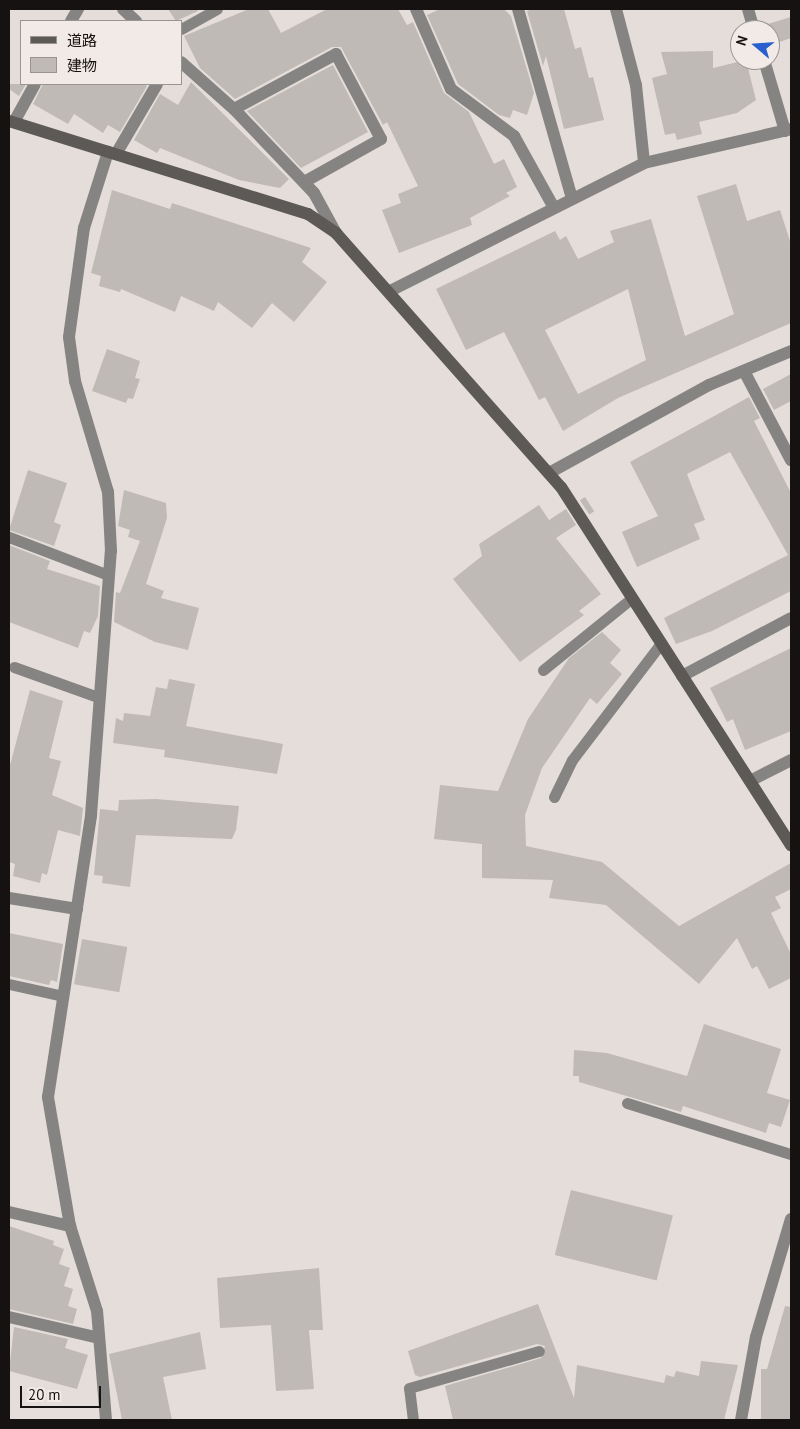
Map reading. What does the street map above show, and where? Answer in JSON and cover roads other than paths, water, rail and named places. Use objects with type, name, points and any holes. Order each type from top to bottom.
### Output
[{"type":"street","points":[[72,20],[78,9]]},
{"type":"street","points":[[123,9],[135,20]]},
{"type":"street","points":[[416,9],[451,89],[514,136],[553,206]]},
{"type":"street","points":[[518,9],[572,198]]},
{"type":"street","points":[[616,9],[636,85],[644,163]]},
{"type":"street","points":[[234,109],[336,54],[381,139],[304,182]]},
{"type":"street","points":[[182,63],[234,109],[304,182],[336,234]]},
{"type":"street","points":[[390,291],[553,206],[644,163],[788,130],[767,70]]},
{"type":"street","points":[[34,85],[11,121],[308,214],[336,234],[390,291],[549,473],[791,845]]},
{"type":"street","points":[[106,1420],[97,1311],[70,1226],[48,1097],[91,815],[108,575],[108,492],[75,380],[69,337],[84,228],[112,153],[156,85]]},
{"type":"street","points":[[549,473],[709,385],[791,351]]},
{"type":"street","points":[[744,371],[791,460]]},
{"type":"street","points":[[682,676],[791,618]]},
{"type":"street","points":[[750,781],[791,760]]},
{"type":"street","points":[[9,898],[77,909]]},
{"type":"street","points":[[9,1212],[70,1226]]},
{"type":"street","points":[[741,1420],[756,1337],[791,1219]]},
{"type":"street","points":[[9,1317],[99,1338]]},
{"type":"lane","points":[[182,28],[217,9]]},
{"type":"lane","points":[[9,537],[108,575]]},
{"type":"lane","points":[[543,670],[632,598]]},
{"type":"lane","points":[[554,797],[572,760],[661,643]]},
{"type":"lane","points":[[14,667],[98,696]]},
{"type":"lane","points":[[9,984],[63,996]]},
{"type":"lane","points":[[627,1103],[791,1154]]},
{"type":"lane","points":[[413,1420],[409,1388],[539,1351]]}]
